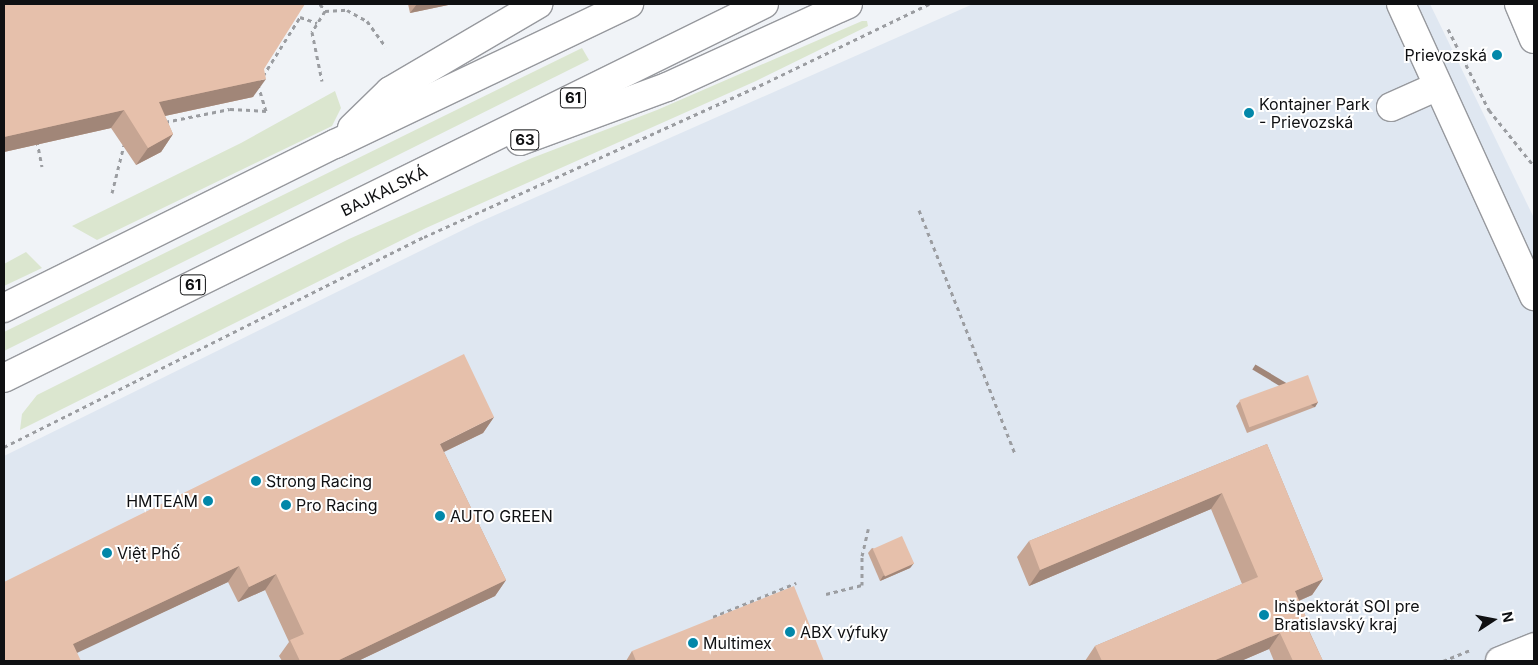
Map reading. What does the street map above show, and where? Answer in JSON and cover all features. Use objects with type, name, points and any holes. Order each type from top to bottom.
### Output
[{"type":"main road","points":[[335,144],[390,91],[538,4]]},
{"type":"main road","points":[[4,308],[335,144],[629,4]]},
{"type":"main road","name":"BAJKALSKÁ","points":[[4,378],[764,4]]},
{"type":"main road","name":"63","points":[[382,192],[667,87],[848,4]]},
{"type":"main road","points":[[1401,4],[1534,296]]},
{"type":"main road","points":[[1519,4],[1534,39]]},
{"type":"main road","points":[[1391,107],[1438,86]]},
{"type":"main road","points":[[1500,661],[1534,647]]},
{"type":"path","points":[[320,4],[325,11]]},
{"type":"path","points":[[4,447],[424,237],[767,82],[929,4]]},
{"type":"path","points":[[325,11],[347,10],[367,21],[386,47]]},
{"type":"path","points":[[322,81],[312,32],[325,11]]},
{"type":"path","points":[[164,123],[230,109],[266,111],[258,84],[300,17],[316,23]]},
{"type":"path","points":[[1444,22],[1489,110],[1534,166]]},
{"type":"path","points":[[36,138],[42,167]]},
{"type":"path","points":[[112,193],[125,139]]},
{"type":"path","points":[[919,210],[1015,454]]},
{"type":"path","points":[[826,594],[862,585],[862,556],[868,529]]},
{"type":"path","points":[[716,624],[713,617],[796,583]]},
{"type":"shaded area","points":[[973,4],[1430,4],[1534,218],[1534,661],[4,661],[4,456],[475,224]]},
{"type":"green space","points":[[862,21],[867,21],[868,26],[756,81],[426,228],[20,430],[22,414],[37,395],[349,239],[532,158],[657,110]]},
{"type":"green space","points":[[582,48],[589,60],[4,351],[4,332]]},
{"type":"green space","points":[[335,91],[341,108],[332,126],[97,240],[72,226],[241,143]]},
{"type":"green space","points":[[26,252],[42,268],[4,286],[4,264]]},
{"type":"building","points":[[4,4],[305,4],[264,69],[266,79],[159,102],[173,134],[148,148],[124,110],[4,137]]},
{"type":"building","points":[[464,354],[494,417],[440,444],[506,580],[337,661],[300,661],[290,640],[304,634],[276,574],[249,587],[239,566],[73,644],[81,661],[4,661],[4,582]]},
{"type":"building","points":[[1308,375],[1318,402],[1249,427],[1239,400]]},
{"type":"building","points":[[1267,444],[1323,579],[1295,591],[1308,622],[1305,623],[1323,661],[1293,661],[1280,633],[1213,661],[1102,661],[1095,646],[1258,577],[1222,493],[1040,570],[1029,541]]},
{"type":"building","points":[[902,536],[914,563],[885,576],[873,549]]},
{"type":"building","points":[[794,586],[824,661],[636,661],[632,651]]},
{"type":"place","name":"Prievozská","points":[[1497,55]]},
{"type":"place","name":"Kontajner Park - Prievozská","points":[[1249,113]]},
{"type":"place","name":"Strong Racing","points":[[256,481]]},
{"type":"place","name":"HMTEAM","points":[[208,501]]},
{"type":"place","name":"Pro Racing","points":[[286,505]]},
{"type":"place","name":"AUTO GREEN","points":[[440,516]]},
{"type":"place","name":"Việt Phố","points":[[107,553]]},
{"type":"place","name":"Inšpektorát SOI pre Bratislavský kraj","points":[[1264,615]]},
{"type":"place","name":"ABX výfuky","points":[[790,632]]},
{"type":"place","name":"Multimex","points":[[693,643]]}]
